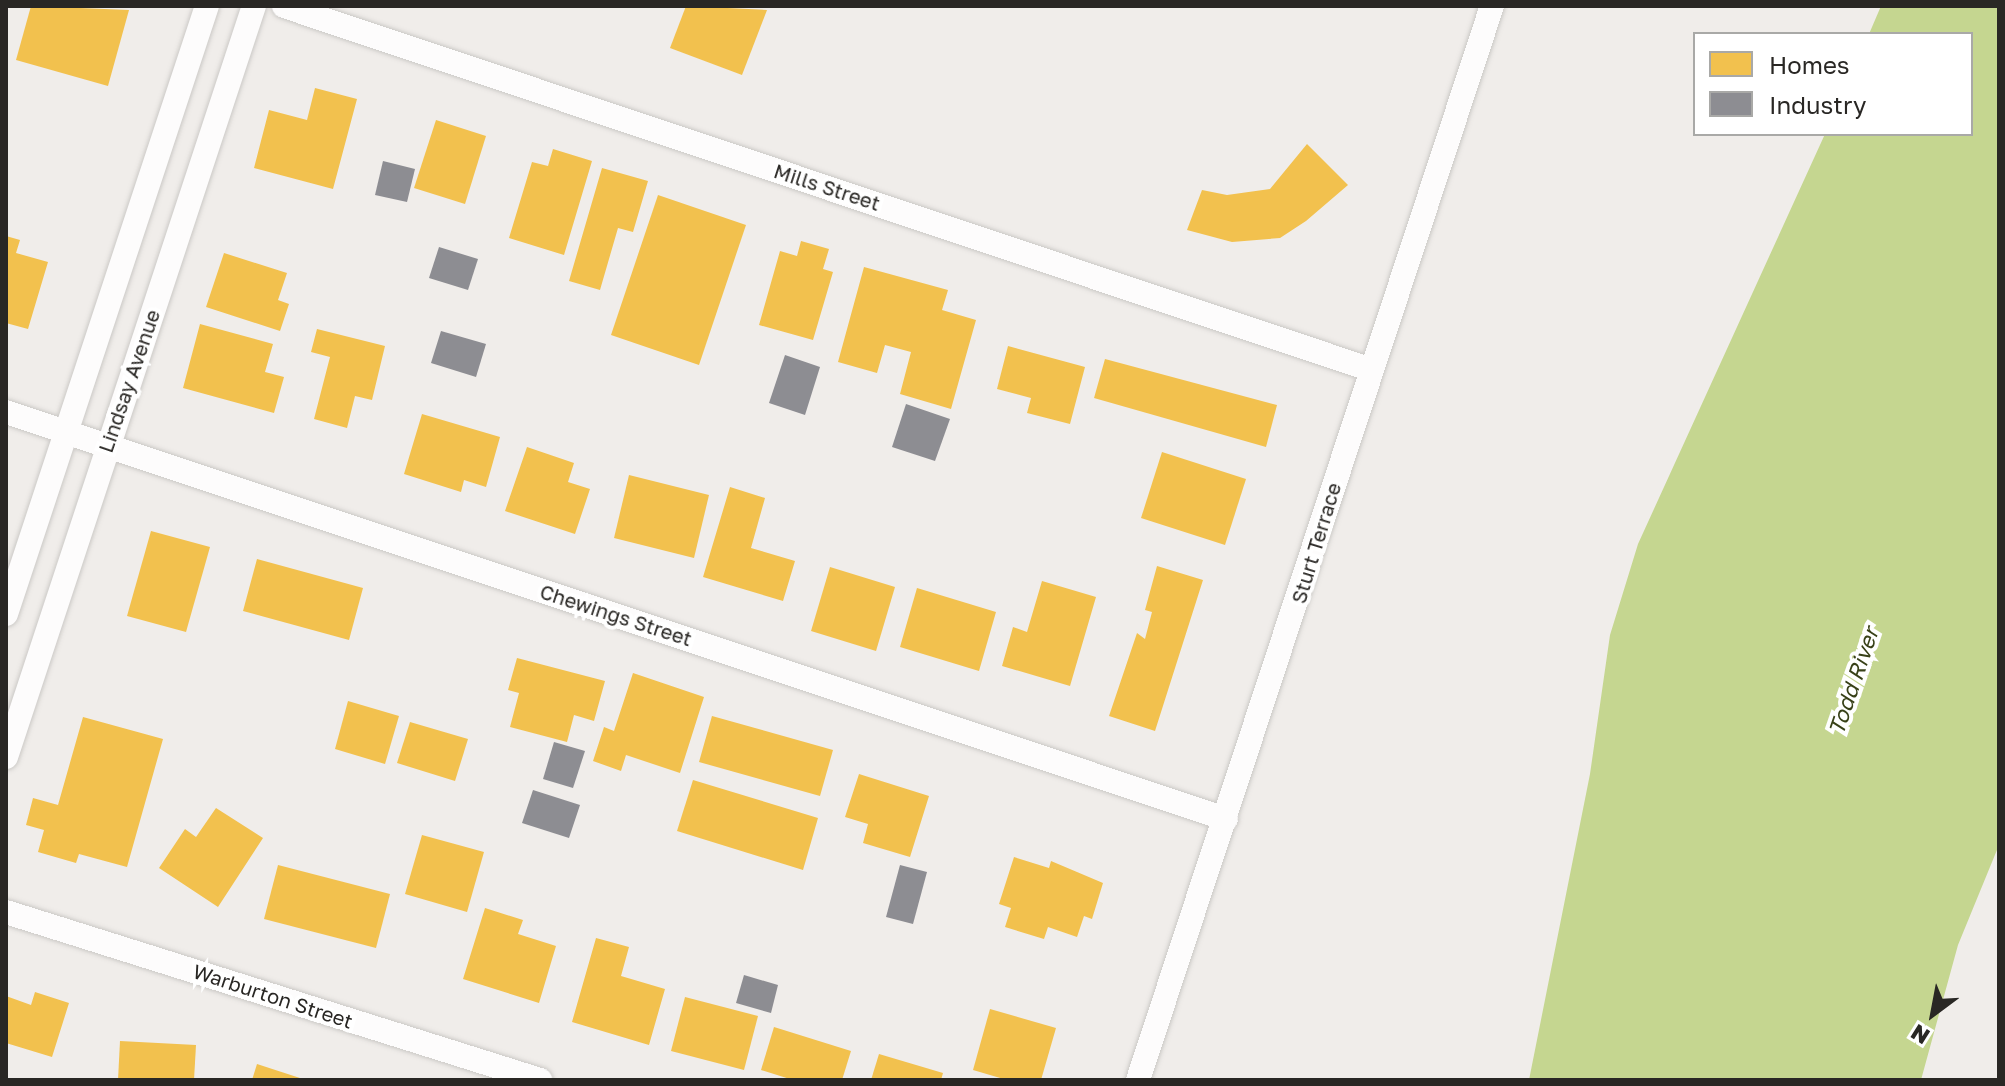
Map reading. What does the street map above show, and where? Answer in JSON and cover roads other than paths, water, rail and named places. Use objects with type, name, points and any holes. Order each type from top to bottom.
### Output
[{"type":"street","points":[[6,614],[63,431],[207,6]]},
{"type":"street","name":"Lindsay Avenue","points":[[6,757],[106,445],[254,6]]},
{"type":"street","name":"Mills Street","points":[[284,6],[1369,369]]},
{"type":"street","name":"Sturt Terrace","points":[[1138,1080],[1226,819],[1369,369],[1492,6]]},
{"type":"street","name":"Chewings Street","points":[[6,412],[1226,819]]},
{"type":"street","name":"Warburton Street","points":[[6,912],[540,1080]]},
{"type":"water","name":"Todd River","points":[[1881,6],[1999,6],[1999,845],[1958,945],[1921,1080],[1529,1080],[1590,774],[1610,635],[1638,544],[1824,136],[1973,136],[1973,32],[1870,32]]}]
